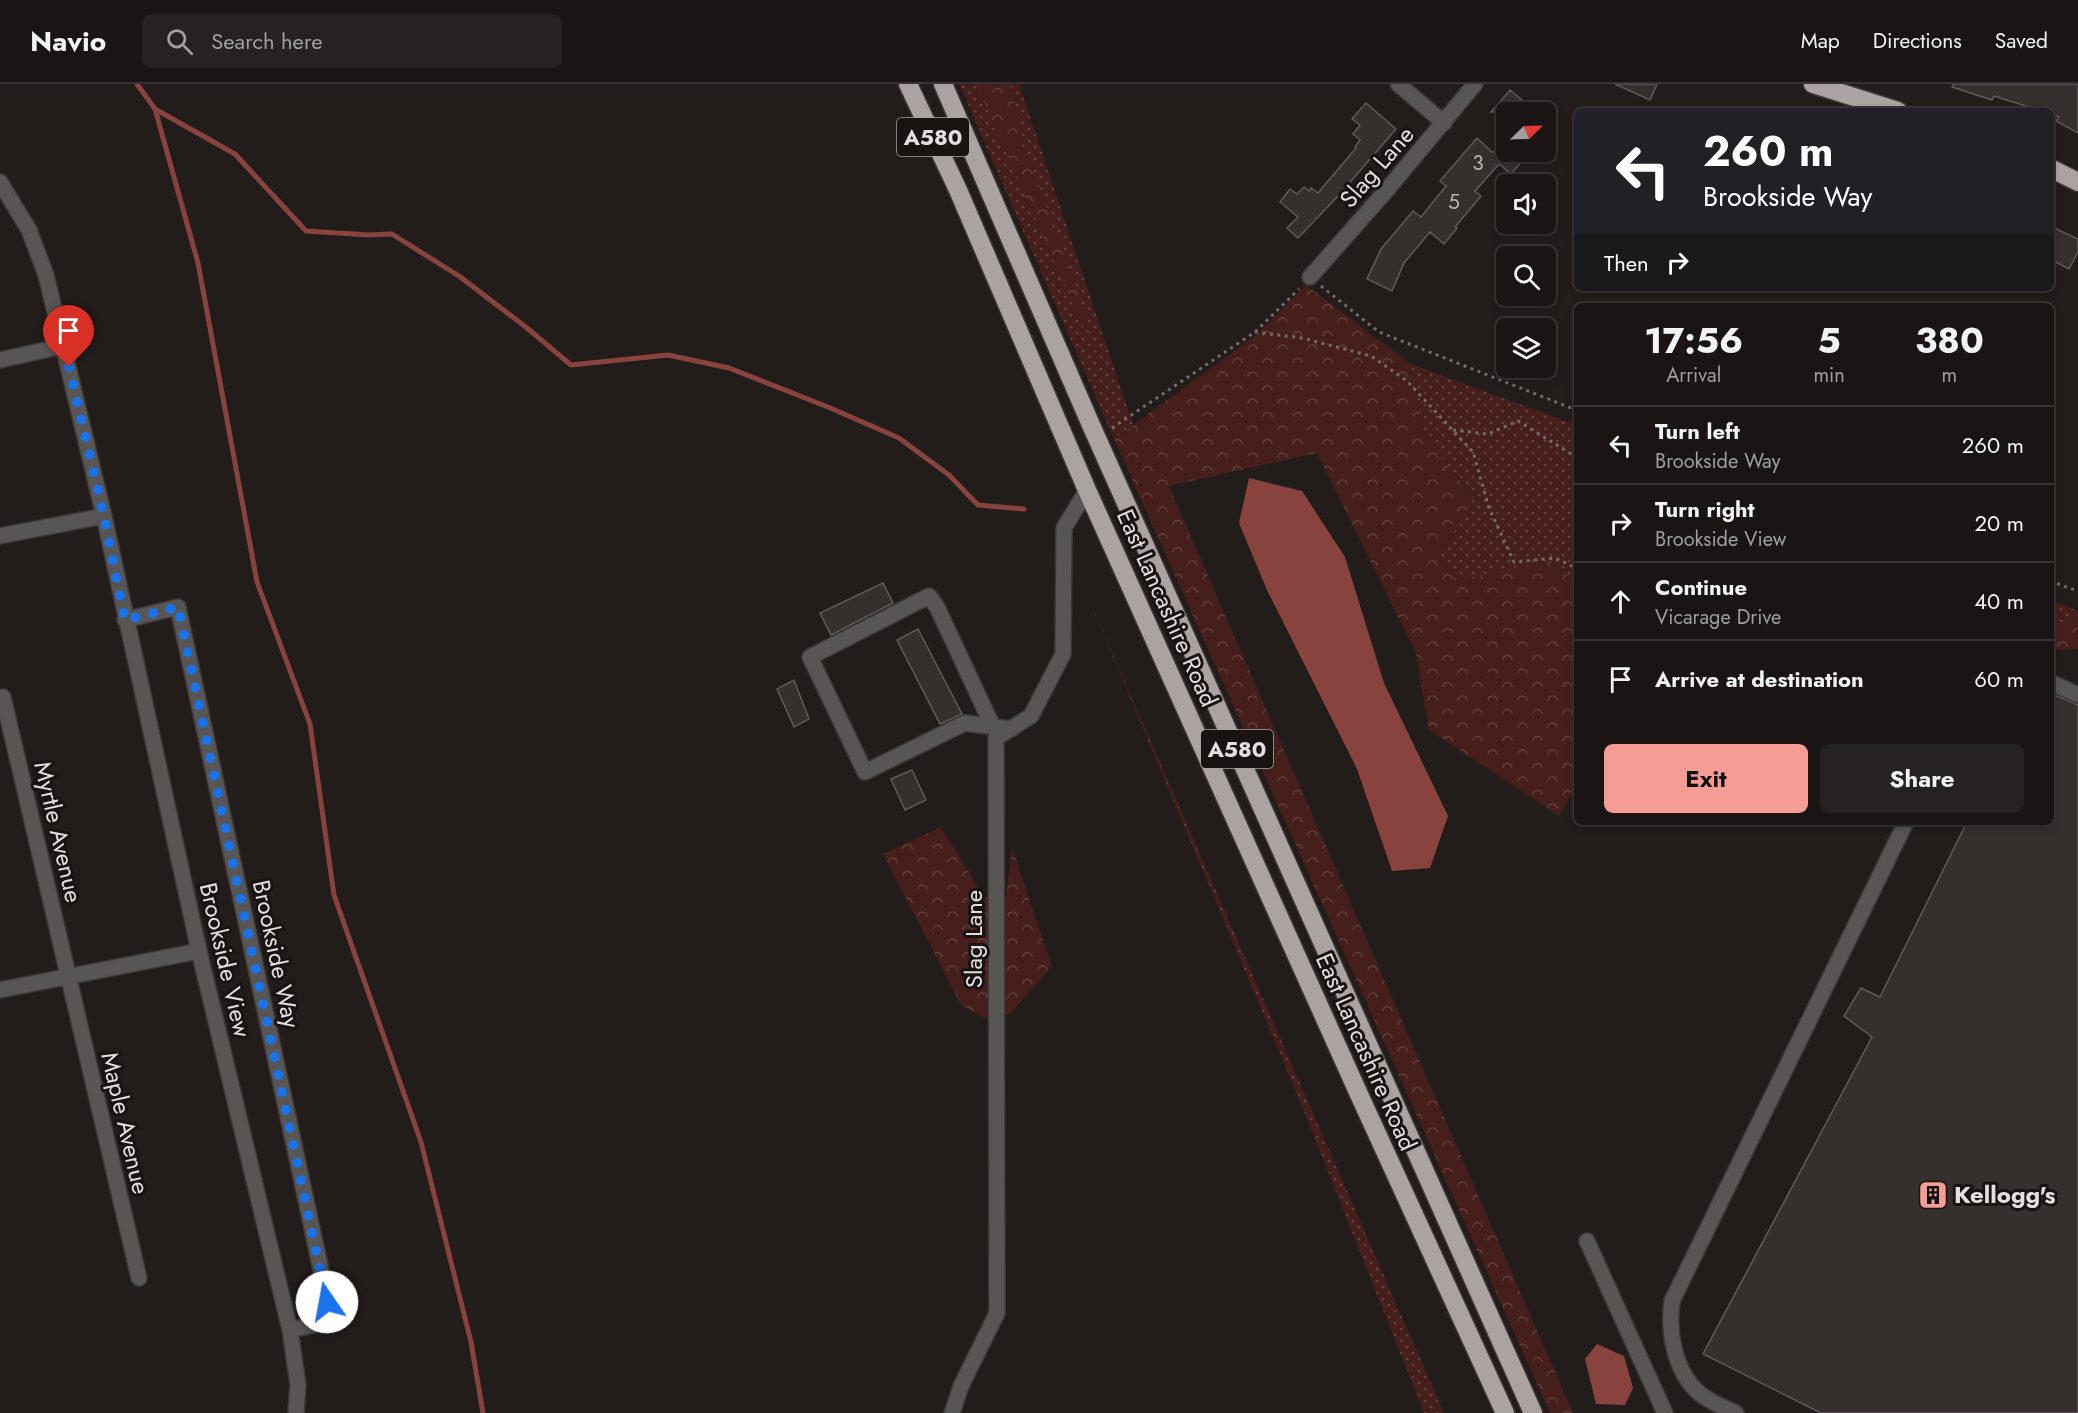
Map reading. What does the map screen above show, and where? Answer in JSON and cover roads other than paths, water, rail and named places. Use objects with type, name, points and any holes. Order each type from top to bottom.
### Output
[{"type":"highway","name":"East Lancashire Road","points":[[908,84],[958,190],[1087,490],[1505,1413]]},
{"type":"highway","name":"East Lancashire Road","points":[[943,84],[1097,439],[1533,1413]]},
{"type":"highway","points":[[1814,84],[1889,108]]},
{"type":"highway","points":[[2054,170],[2078,182]]},
{"type":"highway","points":[[1078,469],[1105,456]]},
{"type":"street","points":[[1398,84],[1444,123]]},
{"type":"street","name":"Slag Lane","points":[[1310,277],[1475,84]]},
{"type":"street","name":"Brookside View","points":[[0,182],[29,230],[46,275],[104,516],[199,951],[290,1330],[298,1385],[296,1413]]},
{"type":"street","points":[[0,360],[63,346]]},
{"type":"street","name":"Slag Lane","points":[[952,1413],[961,1386],[997,1313],[996,738],[1031,716],[1063,654],[1064,528],[1087,490]]},
{"type":"street","points":[[0,536],[104,516]]},
{"type":"street","points":[[993,727],[937,607],[929,596],[810,657],[865,772],[964,723],[993,727],[1011,729]]},
{"type":"street","name":"Brookside Way","points":[[125,620],[178,607],[332,1322],[290,1330]]},
{"type":"street","points":[[2054,684],[2078,695]]},
{"type":"street","name":"Myrtle Avenue","points":[[3,697],[69,978]]},
{"type":"street","points":[[1736,1413],[1710,1401],[1688,1380],[1677,1357],[1671,1336],[1672,1301],[1905,825]]},
{"type":"street","points":[[0,990],[199,951]]},
{"type":"street","name":"Maple Avenue","points":[[69,978],[139,1278]]},
{"type":"street","points":[[1587,1241],[1665,1413]]},
{"type":"waterway","points":[[137,84],[155,109],[198,263],[257,582],[310,724],[334,895],[421,1142],[471,1342],[483,1413]]},
{"type":"waterway","points":[[155,109],[235,154],[306,231],[369,235],[392,234],[459,276],[571,365],[668,355],[729,368],[899,438],[949,475],[978,505],[1024,509]]},
{"type":"place","name":"Kellogg's","points":[[1933,1195]]}]
